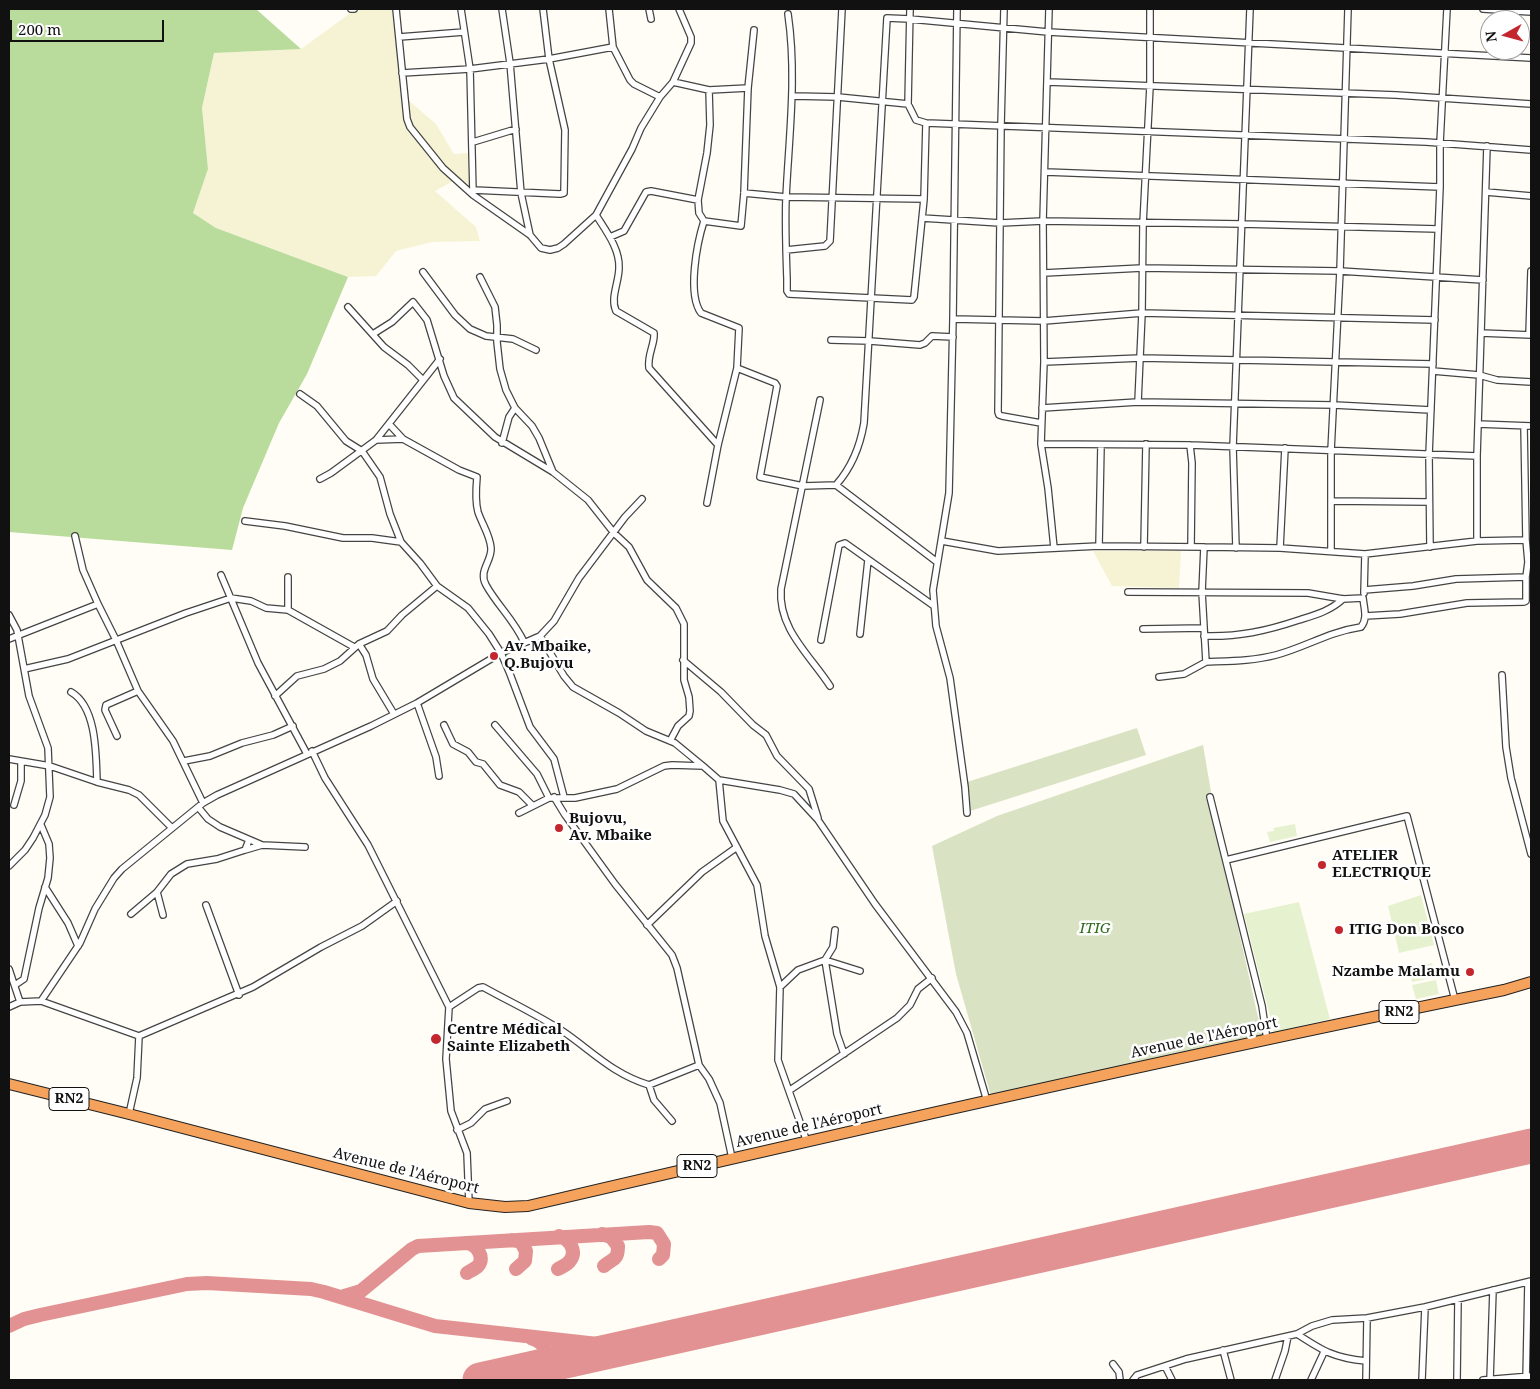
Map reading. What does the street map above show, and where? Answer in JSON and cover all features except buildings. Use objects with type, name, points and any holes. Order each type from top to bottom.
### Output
[{"type":"highway","name":"Avenue de l'Aéroport","points":[[9,1084],[469,1203],[505,1207],[528,1206],[987,1100],[1504,990],[1531,982]]},
{"type":"street","points":[[396,9],[407,119],[410,127],[443,168],[473,193],[530,235],[545,250],[558,248],[564,244],[596,214],[641,128],[660,97],[673,82],[691,43],[691,37],[679,9]]},
{"type":"street","points":[[461,9],[470,69],[473,193]]},
{"type":"street","points":[[502,9],[510,63],[521,194],[530,235]]},
{"type":"street","points":[[473,193],[564,193],[564,130],[549,59],[542,9]]},
{"type":"street","points":[[609,9],[613,47],[630,80],[634,84],[660,97]]},
{"type":"street","points":[[649,9],[650,19]]},
{"type":"street","points":[[786,250],[828,245],[830,241],[842,9]]},
{"type":"street","points":[[910,9],[908,104],[916,120],[926,123],[1246,134],[1440,143],[1531,150]]},
{"type":"street","points":[[957,9],[949,493],[933,590],[938,635],[950,678],[967,813]]},
{"type":"street","points":[[1004,9],[998,320],[999,415],[1041,423]]},
{"type":"street","points":[[1050,9],[1043,221],[1044,362],[1041,444],[1054,548]]},
{"type":"street","points":[[1138,402],[1141,358],[1143,224],[1150,86],[1150,9]]},
{"type":"street","points":[[1236,548],[1233,447],[1250,9]]},
{"type":"street","points":[[1331,551],[1332,451],[1342,228],[1344,94],[1348,9]]},
{"type":"street","points":[[1430,547],[1429,455],[1440,187],[1440,143],[1447,9]]},
{"type":"street","points":[[1483,9],[1531,12]]},
{"type":"street","points":[[788,14],[792,40],[793,96],[786,197],[787,291],[789,294],[909,301],[913,299],[924,200],[926,123]]},
{"type":"street","points":[[836,485],[846,474],[861,441],[864,423],[878,199],[886,19],[888,17],[1048,32],[1531,58]]},
{"type":"street","points":[[704,221],[741,226],[748,88],[754,30]]},
{"type":"street","points":[[399,37],[464,32]]},
{"type":"street","points":[[402,73],[470,69],[549,59],[613,47]]},
{"type":"street","points":[[673,82],[710,90],[748,88]]},
{"type":"street","points":[[1048,82],[1443,98],[1531,104]]},
{"type":"street","points":[[707,503],[718,445],[737,368],[739,328],[701,314],[696,304],[695,296],[697,245],[704,221],[699,213],[698,200],[707,153],[710,125],[710,90]]},
{"type":"street","points":[[793,96],[838,97],[908,104]]},
{"type":"street","points":[[473,142],[516,129]]},
{"type":"street","points":[[1477,541],[1477,456],[1486,146]]},
{"type":"street","points":[[1046,172],[1440,187]]},
{"type":"street","points":[[610,237],[624,231],[629,226],[642,196],[646,192],[651,191],[698,200]]},
{"type":"street","points":[[1486,192],[1531,196]]},
{"type":"street","points":[[744,193],[786,197],[924,200]]},
{"type":"street","points":[[596,214],[610,237],[619,263],[614,304],[616,311],[654,333],[655,336],[650,347],[649,368],[718,445]]},
{"type":"street","points":[[922,218],[1000,223],[1043,221],[1242,224],[1438,230]]},
{"type":"street","points":[[1044,273],[1142,268],[1340,271],[1483,280]]},
{"type":"street","points":[[1481,333],[1530,335],[1531,271]]},
{"type":"street","points":[[423,272],[440,297],[464,324],[481,334],[513,339],[536,350]]},
{"type":"street","points":[[480,277],[495,307],[501,376],[507,394],[515,408],[536,432],[553,472]]},
{"type":"street","points":[[373,334],[392,322],[412,302],[427,320],[451,393],[502,443],[553,472],[588,500],[614,533],[629,547],[647,580],[676,608],[684,624],[684,680],[689,697],[690,711],[689,716],[678,726],[670,741]]},
{"type":"street","points":[[348,307],[390,352],[408,365],[422,379]]},
{"type":"street","points":[[953,320],[1044,320],[1142,313],[1435,320]]},
{"type":"street","points":[[831,340],[920,345],[932,336],[953,337]]},
{"type":"street","points":[[320,479],[376,440],[440,358]]},
{"type":"street","points":[[1044,362],[1141,358],[1336,362],[1433,367],[1497,380],[1531,382]]},
{"type":"street","points":[[737,368],[776,383],[778,386],[760,477],[802,486],[836,485],[937,562]]},
{"type":"street","points":[[300,394],[317,406],[346,441],[362,451],[380,477],[390,514],[401,542],[437,586],[468,608],[482,624],[501,653],[530,726],[554,758],[564,797]]},
{"type":"street","points":[[820,400],[781,589],[780,602],[782,613],[800,647],[830,686]]},
{"type":"street","points":[[1042,408],[1138,402],[1334,405],[1431,410]]},
{"type":"street","points":[[502,443],[510,414],[515,408]]},
{"type":"street","points":[[389,424],[403,439],[459,470],[477,477],[477,507],[491,548],[491,554],[484,570],[485,583],[512,620],[524,642]]},
{"type":"street","points":[[1365,616],[1400,614],[1467,603],[1526,601],[1528,562],[1526,540],[1528,426],[1478,424]]},
{"type":"street","points":[[376,440],[403,439]]},
{"type":"street","points":[[1041,444],[1190,445],[1477,456]]},
{"type":"street","points":[[1099,546],[1101,444]]},
{"type":"street","points":[[1144,547],[1146,444]]},
{"type":"street","points":[[1190,445],[1192,463],[1191,547]]},
{"type":"street","points":[[1280,548],[1285,448]]},
{"type":"street","points":[[41,1000],[78,946],[95,909],[114,878],[203,802],[394,714],[501,653],[540,636],[550,626],[579,578],[642,499]]},
{"type":"street","points":[[1331,501],[1430,502]]},
{"type":"street","points":[[245,521],[285,526],[343,538],[372,538],[401,542]]},
{"type":"street","points":[[75,536],[83,570],[138,691],[173,741],[203,802]]},
{"type":"street","points":[[942,541],[998,551],[1099,546],[1280,548],[1365,554],[1477,541],[1526,540]]},
{"type":"street","points":[[821,640],[839,545],[845,543],[934,606]]},
{"type":"street","points":[[1204,547],[1202,592],[1206,662]]},
{"type":"street","points":[[1158,677],[1184,674],[1206,662],[1278,655],[1334,633],[1360,628],[1363,626],[1365,616],[1365,554]]},
{"type":"street","points":[[860,634],[868,560]]},
{"type":"street","points":[[221,575],[258,663],[275,696],[368,845],[449,1006],[446,1059],[450,1111],[467,1153],[469,1203]]},
{"type":"street","points":[[288,576],[288,610]]},
{"type":"street","points":[[1364,590],[1413,586],[1456,579],[1526,577]]},
{"type":"street","points":[[275,696],[297,676],[324,669],[340,661],[357,646],[387,631],[398,618],[437,586]]},
{"type":"street","points":[[1128,592],[1308,593],[1343,599],[1364,598]]},
{"type":"street","points":[[24,670],[68,659],[207,605],[231,598],[251,601],[266,608],[288,610],[357,646],[366,655],[373,679],[394,714]]},
{"type":"street","points":[[1204,636],[1227,637],[1252,634],[1323,613],[1343,599]]},
{"type":"street","points":[[9,639],[98,604]]},
{"type":"street","points":[[9,614],[17,630],[29,696],[48,748],[50,766],[49,805],[41,825],[25,850],[9,866]]},
{"type":"street","points":[[1143,629],[1204,628]]},
{"type":"street","points":[[540,636],[564,676],[573,687],[646,731],[670,741],[718,780],[788,791],[794,794],[818,820],[875,904],[932,978],[962,1022],[987,1100]]},
{"type":"street","points":[[683,660],[721,692],[753,725],[766,735],[777,756],[809,789],[818,820]]},
{"type":"street","points":[[1502,674],[1506,747],[1511,778],[1531,854]]},
{"type":"street","points":[[117,736],[105,710],[106,705],[138,691]]},
{"type":"street","points":[[71,692],[79,696],[91,720],[96,755],[97,782]]},
{"type":"street","points":[[416,703],[436,757],[440,776]]},
{"type":"street","points":[[444,725],[453,744],[468,752],[476,762],[483,764],[500,785],[519,792],[532,805]]},
{"type":"street","points":[[495,725],[537,774],[552,798],[675,960],[699,1065],[709,1079],[720,1102],[732,1158]]},
{"type":"street","points":[[184,761],[210,756],[242,743],[273,735],[293,726]]},
{"type":"street","points":[[9,759],[50,766],[97,782],[129,790],[139,795],[172,828]]},
{"type":"street","points":[[14,805],[21,781],[21,762]]},
{"type":"street","points":[[519,813],[532,805],[552,798],[575,798],[618,789],[664,766],[703,766]]},
{"type":"street","points":[[718,780],[723,821],[757,885],[764,936],[780,987],[777,1055],[807,1142]]},
{"type":"street","points":[[1210,797],[1262,1006],[1267,1040]]},
{"type":"street","points":[[198,807],[208,819],[220,827],[262,845],[305,847]]},
{"type":"street","points":[[1226,860],[1408,816],[1455,1000]]},
{"type":"street","points":[[15,985],[24,979],[51,854],[41,825]]},
{"type":"street","points":[[245,850],[249,840]]},
{"type":"street","points":[[131,914],[157,892],[171,874],[187,864],[217,860],[262,845]]},
{"type":"street","points":[[647,925],[702,872],[737,847]]},
{"type":"street","points":[[45,887],[68,923],[78,946]]},
{"type":"street","points":[[157,892],[163,915]]},
{"type":"street","points":[[9,1007],[20,1002],[41,1000],[139,1036],[239,995],[342,935],[362,926],[397,901]]},
{"type":"street","points":[[206,905],[239,995]]},
{"type":"street","points":[[780,987],[798,970],[825,960],[834,947],[835,930]]},
{"type":"street","points":[[825,960],[837,1034],[844,1054]]},
{"type":"street","points":[[825,960],[860,971]]},
{"type":"street","points":[[9,969],[20,1002]]},
{"type":"street","points":[[790,1090],[897,1018],[910,1005],[918,989],[932,978]]},
{"type":"street","points":[[449,1006],[478,988],[483,987],[565,1033],[618,1072],[648,1085],[670,1078],[699,1065]]},
{"type":"street","points":[[129,1114],[137,1078],[139,1036]]},
{"type":"street","points":[[648,1085],[654,1100],[672,1121]]},
{"type":"street","points":[[457,1130],[471,1122],[485,1109],[507,1101]]},
{"type":"street","points":[[1133,1380],[1137,1375],[1165,1366],[1223,1350],[1297,1334],[1312,1326],[1332,1320],[1367,1318],[1425,1307],[1493,1290],[1529,1282],[1528,1378],[1487,1380],[1493,1290]]},
{"type":"street","points":[[1457,1380],[1458,1299]]},
{"type":"street","points":[[1422,1380],[1425,1307]]},
{"type":"street","points":[[1366,1380],[1367,1318]]},
{"type":"street","points":[[1297,1334],[1324,1352],[1341,1358],[1366,1361]]},
{"type":"street","points":[[1275,1380],[1288,1336]]},
{"type":"street","points":[[1223,1350],[1231,1380]]},
{"type":"street","points":[[1312,1380],[1324,1352]]},
{"type":"street","points":[[1112,1364],[1119,1372],[1120,1380]]},
{"type":"street","points":[[1165,1366],[1172,1380]]},
{"type":"shaded area","points":[[356,9],[393,9],[407,99],[436,124],[454,154],[469,153],[470,188],[459,178],[435,191],[476,227],[480,241],[432,242],[396,251],[376,276],[348,277],[216,228],[193,213],[208,169],[202,108],[214,53],[301,49]]},
{"type":"shaded area","points":[[1093,551],[1181,551],[1179,588],[1112,586]]},
{"type":"green space","points":[[9,9],[256,9],[301,49],[214,53],[202,108],[208,169],[193,213],[216,228],[348,277],[307,374],[279,423],[243,508],[232,550],[9,532]]},
{"type":"green space","points":[[1137,728],[1146,755],[970,811],[967,782]]},
{"type":"green space","name":"ITIG","points":[[1203,745],[1222,856],[1262,1035],[991,1096],[956,974],[932,846],[997,816]]},
{"type":"green space","points":[[1295,824],[1297,836],[1270,842],[1267,832],[1274,831],[1273,828]]},
{"type":"green space","points":[[1421,895],[1434,945],[1399,953],[1388,906]]},
{"type":"green space","points":[[1299,902],[1330,1019],[1274,1032],[1244,914]]},
{"type":"green space","points":[[1432,963],[1436,977],[1412,982],[1409,968]]},
{"type":"green space","points":[[1436,980],[1439,994],[1416,999],[1412,985]]},
{"type":"taxiway","points":[[341,1297],[361,1291],[418,1246],[649,1232],[657,1233],[664,1244],[663,1255],[659,1259]]},
{"type":"taxiway","points":[[602,1234],[611,1237],[618,1246],[616,1257],[604,1266]]},
{"type":"taxiway","points":[[558,1269],[569,1262],[573,1254],[569,1243],[559,1236]]},
{"type":"taxiway","points":[[512,1240],[521,1242],[526,1251],[525,1261],[516,1269]]},
{"type":"taxiway","points":[[467,1243],[477,1249],[481,1259],[478,1266],[467,1273]]},
{"type":"taxiway","points":[[9,1326],[24,1319],[40,1315],[187,1284],[207,1283],[311,1289],[435,1326],[631,1347]]},
{"type":"taxiway","points":[[531,1338],[541,1344],[545,1351],[543,1359],[535,1368]]},
{"type":"runway","points":[[480,1380],[1531,1146]]},
{"type":"place","name":"Av. Mbaike, Q.Bujovu","points":[[494,656]]},
{"type":"place","name":"Bujovu, Av. Mbaike","points":[[559,828]]},
{"type":"place","name":"ATELIER ELECTRIQUE","points":[[1322,865]]},
{"type":"place","name":"ITIG Don Bosco","points":[[1339,930]]},
{"type":"place","name":"Nzambe Malamu","points":[[1470,972]]},
{"type":"place","name":"Centre Médical Sainte Elizabeth","points":[[436,1039]]}]
